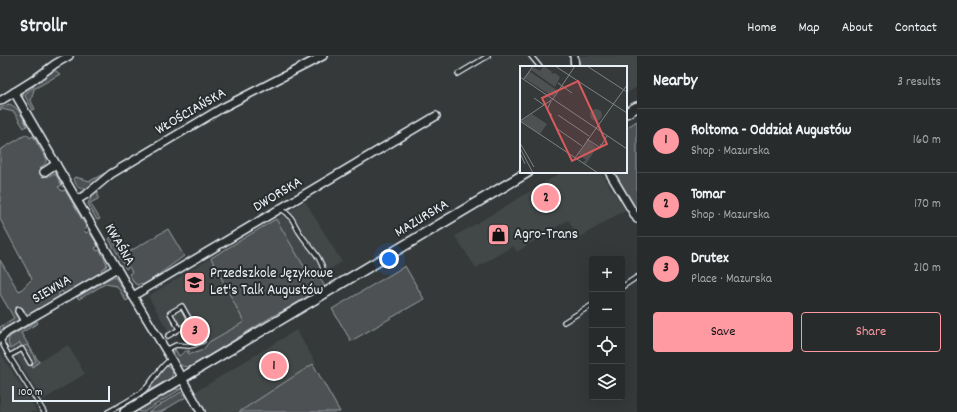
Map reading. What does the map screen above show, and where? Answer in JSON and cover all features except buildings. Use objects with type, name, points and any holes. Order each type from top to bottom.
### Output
[{"type":"main road","points":[[627,112],[637,107]]},
{"type":"main road","name":"MAZURSKA","points":[[125,412],[526,173]]},
{"type":"street","points":[[0,101],[69,56]]},
{"type":"street","name":"WŁOŚCIAŃSKA","points":[[77,200],[112,174],[222,108],[323,56]]},
{"type":"street","points":[[574,56],[576,66]]},
{"type":"street","name":"KWAŚNA","points":[[14,92],[201,412]]},
{"type":"street","name":"DWORSKA","points":[[133,296],[436,116]]},
{"type":"street","points":[[44,172],[56,164]]},
{"type":"street","points":[[610,173],[637,218]]},
{"type":"street","name":"SIEWNA","points":[[1,338],[7,332],[25,321],[117,268]]},
{"type":"street","points":[[19,310],[25,321]]},
{"type":"lane","points":[[458,74],[488,56]]},
{"type":"lane","points":[[531,56],[539,66]]},
{"type":"lane","points":[[280,209],[287,212],[301,235],[317,254],[324,273]]},
{"type":"lane","points":[[625,284],[637,277]]},
{"type":"lane","points":[[168,336],[191,322],[182,306],[170,313],[179,329]]},
{"type":"lane","points":[[564,322],[589,307]]},
{"type":"lane","points":[[1,338],[9,356],[44,412]]},
{"type":"lane","points":[[166,350],[176,345],[189,346],[204,341]]},
{"type":"lane","points":[[9,356],[22,349],[30,363]]},
{"type":"lane","points":[[108,412],[146,388],[164,363],[171,359]]},
{"type":"shaded area","points":[[579,56],[637,56],[637,87],[627,93],[627,66],[580,66]]},
{"type":"shaded area","points":[[53,71],[60,74],[34,89],[31,101],[35,109],[33,110],[25,96],[27,92],[34,87],[33,86],[25,91],[22,100],[22,94],[26,89]]},
{"type":"shaded area","points":[[9,104],[18,110],[27,126],[24,128],[14,112],[2,109],[0,110],[0,108]]},
{"type":"shaded area","points":[[637,121],[636,211],[614,173],[627,173],[627,127]]},
{"type":"shaded area","points":[[27,134],[30,138],[33,136],[46,158],[46,163],[41,167],[47,177],[53,174],[56,175],[62,185],[58,187],[62,191],[65,190],[87,228],[84,230],[86,233],[89,231],[98,246],[95,248],[97,251],[100,250],[107,264],[106,267],[101,270],[103,273],[66,294],[62,291],[59,293],[59,298],[33,313],[28,314],[23,312],[15,324],[0,334],[0,327],[14,318],[0,294],[0,260],[19,292],[32,279],[0,219],[0,150]]},
{"type":"shaded area","points":[[105,173],[103,177],[86,190],[84,187],[81,189],[78,187],[73,179],[75,177],[90,181]]},
{"type":"shaded area","points":[[560,173],[602,173],[625,210],[579,238],[568,220],[517,252],[513,246],[476,268],[455,236]]},
{"type":"shaded area","points":[[94,191],[98,192],[98,199],[90,203],[100,219],[97,220],[88,204],[91,199],[89,195]]},
{"type":"shaded area","points":[[305,201],[342,262],[312,280],[276,219]]},
{"type":"shaded area","points":[[276,219],[312,280],[319,276],[325,287],[276,314],[192,366],[185,367],[180,365],[173,355],[175,349],[179,356],[187,351],[190,351],[188,352],[189,354],[203,350],[209,342],[244,322],[211,258]]},
{"type":"shaded area","points":[[168,229],[184,256],[143,286],[141,283],[139,285],[135,284],[129,274],[132,272],[129,267],[126,269],[109,239],[111,237],[122,256]]},
{"type":"shaded area","points":[[211,258],[244,322],[209,342],[198,322],[171,336],[148,296]]},
{"type":"shaded area","points":[[405,266],[424,299],[351,341],[332,309]]},
{"type":"shaded area","points":[[112,277],[116,278],[129,299],[126,301],[117,286],[105,284],[79,299],[77,297]]},
{"type":"shaded area","points":[[37,321],[38,323],[21,333],[39,362],[32,367],[31,364],[36,361],[27,345],[22,347],[20,343],[10,349],[8,342],[11,336]]},
{"type":"shaded area","points":[[296,330],[316,363],[239,412],[206,412],[195,392]]},
{"type":"shaded area","points":[[24,337],[39,361],[68,345],[85,374],[43,400],[9,346]]},
{"type":"shaded area","points":[[0,352],[29,398],[37,412],[0,412]]},
{"type":"shaded area","points":[[313,364],[340,412],[239,412]]},
{"type":"shaded area","points":[[167,366],[171,368],[172,371],[171,378],[148,391],[164,368]]},
{"type":"shaded area","points":[[174,389],[181,389],[144,412],[139,412],[139,409]]},
{"type":"shaded area","points":[[181,392],[186,397],[161,412],[148,412]]},
{"type":"place","name":"Tomar","points":[[546,198]]},
{"type":"place","name":"Agro-Trans","points":[[498,235]]},
{"type":"place","name":"Przedszkole Językowe Let's Talk Augustów","points":[[195,283]]},
{"type":"place","name":"Drutex","points":[[195,331]]},
{"type":"place","name":"Roltoma - Oddział Augustów","points":[[274,366]]}]
